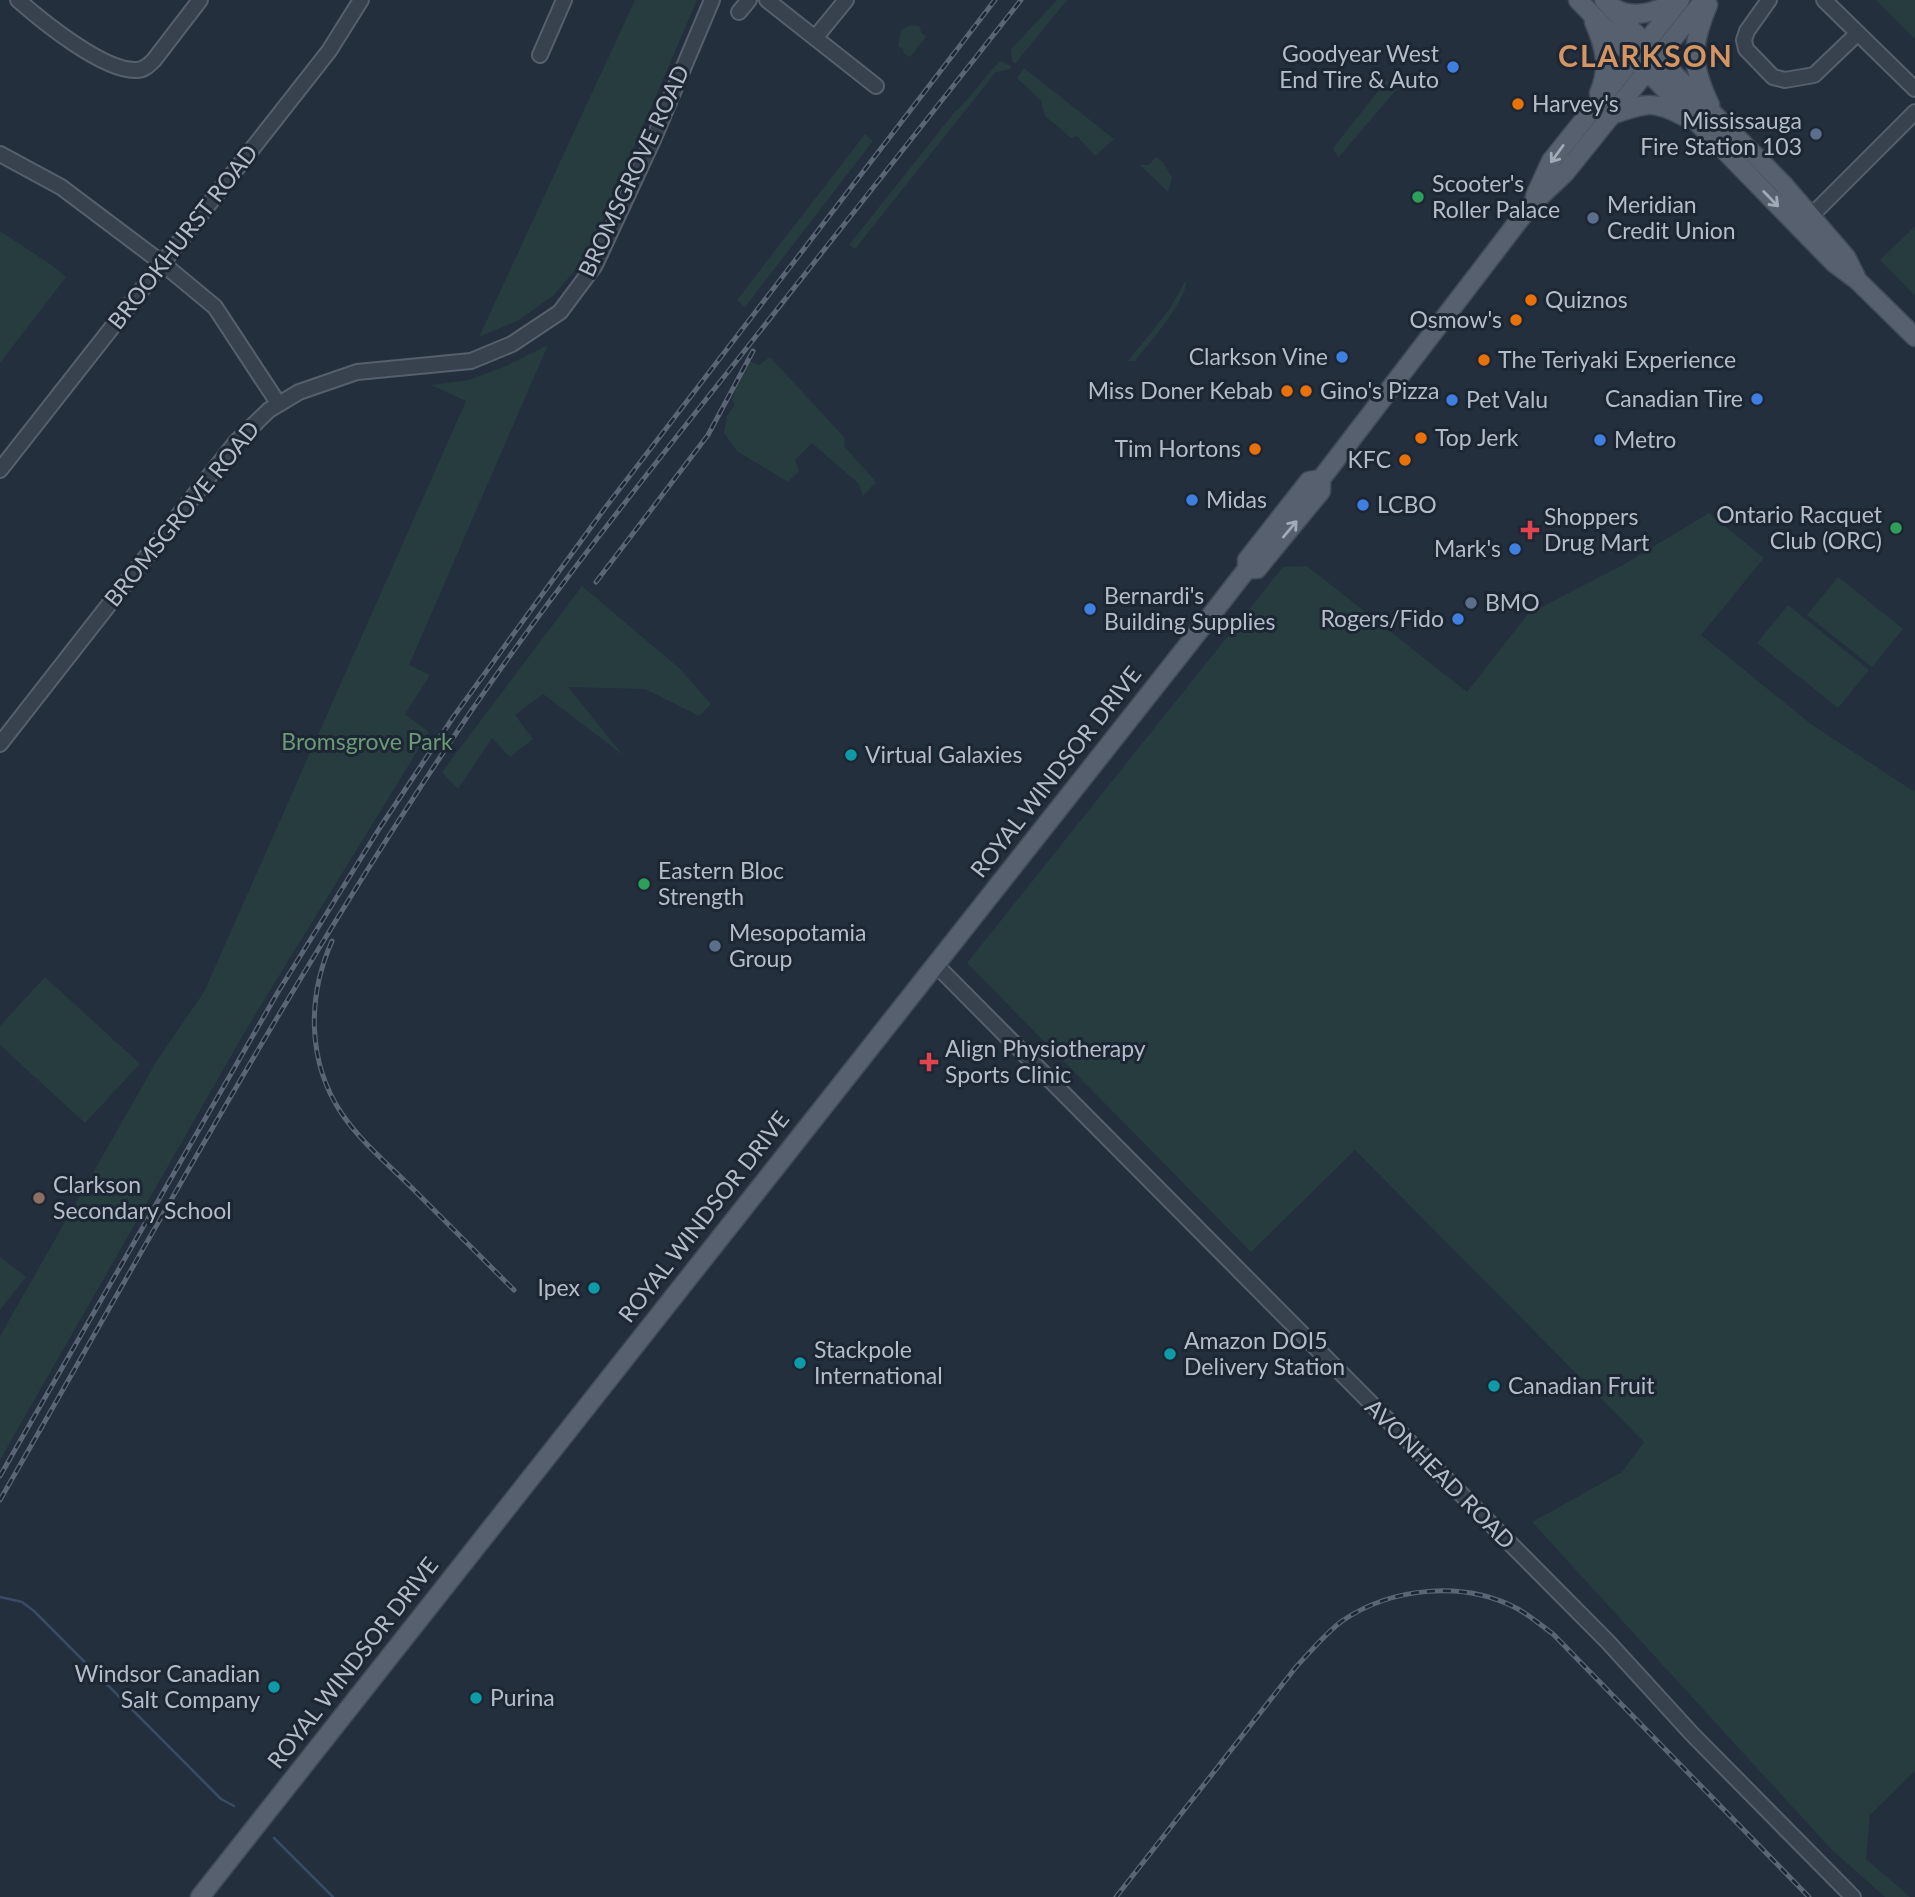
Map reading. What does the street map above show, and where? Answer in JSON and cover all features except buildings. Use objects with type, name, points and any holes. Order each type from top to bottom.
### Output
[{"type":"main road","points":[[1606,2],[1622,12],[1646,14],[1680,0]]},
{"type":"main road","name":"ROYAL WINDSOR DRIVE","points":[[1530,206],[1551,161],[1680,0]]},
{"type":"main road","name":"ROYAL WINDSOR DRIVE","points":[[200,1897],[1247,569],[1247,560],[1309,481],[1321,479],[1530,206],[1565,173],[1704,0]]},
{"type":"main road","points":[[1710,0],[1699,27],[1694,51],[1697,77],[1714,115]]},
{"type":"main road","points":[[1606,2],[1696,123],[1846,257],[1857,280],[1915,337]]},
{"type":"main road","points":[[1584,6],[1640,50]]},
{"type":"main road","points":[[1584,6],[1604,45],[1605,53],[1605,75],[1592,107]]},
{"type":"main road","points":[[1653,64],[1714,115],[1784,185],[1805,222]]},
{"type":"main road","points":[[1611,115],[1653,104],[1663,105],[1696,123]]},
{"type":"street","points":[[18,0],[73,43],[114,66],[136,70],[146,68],[154,60],[200,0]]},
{"type":"street","name":"BROOKHURST ROAD","points":[[0,470],[329,51],[361,0]]},
{"type":"street","points":[[540,55],[564,0]]},
{"type":"street","name":"BROMSGROVE ROAD","points":[[0,744],[236,442],[278,403],[299,392],[357,373],[471,360],[512,344],[560,312],[595,265],[653,140],[712,0]]},
{"type":"street","points":[[739,12],[749,0]]},
{"type":"street","points":[[767,0],[876,86]]},
{"type":"street","points":[[815,38],[846,0]]},
{"type":"street","points":[[1769,0],[1747,31],[1744,40],[1749,52],[1776,79],[1814,75],[1858,33]]},
{"type":"street","points":[[1824,0],[1915,89]]},
{"type":"street","points":[[1805,222],[1915,112]]},
{"type":"street","points":[[0,154],[61,187],[162,263],[215,307],[278,403]]},
{"type":"street","name":"AVONHEAD ROAD","points":[[935,964],[1599,1633],[1692,1734],[1853,1897]]},
{"type":"green space","points":[[635,0],[697,0],[588,255],[554,295],[519,320],[479,337]]},
{"type":"green space","points":[[1057,0],[1067,0],[1015,64],[1012,61],[1011,49]]},
{"type":"green space","points":[[1876,0],[1915,0],[1915,39]]},
{"type":"green space","points":[[911,25],[919,26],[926,37],[910,57],[904,54],[903,48],[898,47],[901,30]]},
{"type":"green space","points":[[1000,61],[1011,66],[1011,69],[996,72],[855,249],[849,245],[953,114]]},
{"type":"green space","points":[[1024,68],[1114,139],[1095,156],[1077,136],[1071,138],[1045,116],[1041,101],[1017,78]]},
{"type":"green space","points":[[1387,80],[1396,90],[1338,158],[1333,148]]},
{"type":"green space","points":[[865,134],[873,141],[745,307],[737,300]]},
{"type":"green space","points":[[1156,157],[1163,162],[1172,178],[1168,192],[1140,165],[1148,165]]},
{"type":"green space","points":[[1915,226],[1915,296],[1880,260]]},
{"type":"green space","points":[[0,231],[66,277],[0,363]]},
{"type":"green space","points":[[1186,280],[1181,299],[1166,322],[1135,361],[1128,361],[1169,310]]},
{"type":"green space","name":"Bromsgrove Park","points":[[548,345],[409,665],[430,675],[405,714],[429,732],[247,1028],[0,1460],[0,1336],[158,1059],[204,992],[466,401],[431,385],[469,380],[506,366]]},
{"type":"green space","points":[[770,357],[845,438],[844,446],[876,482],[863,496],[859,484],[812,443],[795,460],[799,471],[788,482],[737,451],[724,433],[727,416],[735,404],[732,400],[742,369],[749,361],[759,365]]},
{"type":"green space","points":[[1709,513],[1764,558],[1701,635],[1811,724],[1913,791],[1915,789],[1915,1771],[1870,1815],[1866,1859],[1910,1897],[1885,1897],[1831,1849],[1532,1522],[1622,1472],[1644,1442],[1355,1150],[1251,1252],[967,963],[1283,567],[1307,566],[1467,692],[1528,614],[1623,565]]},
{"type":"green space","points":[[1838,577],[1903,629],[1872,667],[1807,615]]},
{"type":"green space","points":[[582,586],[680,669],[711,704],[699,716],[645,689],[568,687],[623,755],[543,694],[515,715],[533,739],[510,757],[492,738],[458,789],[442,772]]},
{"type":"green space","points":[[1788,605],[1869,670],[1838,708],[1757,643]]},
{"type":"green space","points":[[45,977],[140,1064],[85,1123],[0,1045],[0,1026]]},
{"type":"green space","points":[[0,1257],[26,1277],[0,1310]]},
{"type":"waterway","points":[[0,1597],[22,1602],[34,1611],[221,1799],[234,1806]]},
{"type":"waterway","points":[[274,1838],[333,1897]]},
{"type":"railway","points":[[0,1476],[278,992],[379,829],[454,716],[605,508],[995,0]]},
{"type":"railway","points":[[0,1500],[282,1010],[340,913],[463,723],[526,633],[625,502],[1021,0]]},
{"type":"railway","points":[[596,582],[708,435],[753,351]]},
{"type":"railway","points":[[332,941],[318,984],[314,1029],[322,1073],[330,1094],[349,1124],[366,1143],[514,1290]]},
{"type":"railway","points":[[1116,1897],[1296,1667],[1330,1631],[1342,1621],[1383,1601],[1428,1591],[1452,1591],[1497,1600],[1518,1609],[1553,1634],[1809,1897]]},
{"type":"place","name":"Goodyear West End Tire & Auto","points":[[1453,67]]},
{"type":"place","name":"Harvey's","points":[[1518,104]]},
{"type":"place","name":"Mississauga Fire Station 103","points":[[1816,134]]},
{"type":"place","name":"Scooter's Roller Palace","points":[[1418,197]]},
{"type":"place","name":"Meridian Credit Union","points":[[1593,218]]},
{"type":"place","name":"Quiznos","points":[[1531,300]]},
{"type":"place","name":"Osmow's","points":[[1516,320]]},
{"type":"place","name":"Clarkson Vine","points":[[1342,357]]},
{"type":"place","name":"The Teriyaki Experience","points":[[1484,360]]},
{"type":"place","name":"Miss Doner Kebab","points":[[1287,391]]},
{"type":"place","name":"Gino's Pizza","points":[[1306,391]]},
{"type":"place","name":"Canadian Tire","points":[[1757,399]]},
{"type":"place","name":"Pet Valu","points":[[1452,400]]},
{"type":"place","name":"Top Jerk","points":[[1421,438]]},
{"type":"place","name":"Metro","points":[[1600,440]]},
{"type":"place","name":"Tim Hortons","points":[[1255,449]]},
{"type":"place","name":"KFC","points":[[1405,460]]},
{"type":"place","name":"Midas","points":[[1192,500]]},
{"type":"place","name":"LCBO","points":[[1363,505]]},
{"type":"place","name":"Ontario Racquet Club (ORC)","points":[[1896,528]]},
{"type":"place","name":"Shoppers Drug Mart","points":[[1530,530]]},
{"type":"place","name":"Mark's","points":[[1515,549]]},
{"type":"place","name":"BMO","points":[[1471,603]]},
{"type":"place","name":"Bernardi's Building Supplies","points":[[1090,609]]},
{"type":"place","name":"Rogers/Fido","points":[[1458,619]]},
{"type":"place","name":"Virtual Galaxies","points":[[851,755]]},
{"type":"place","name":"Eastern Bloc Strength","points":[[644,884]]},
{"type":"place","name":"Mesopotamia Group","points":[[715,946]]},
{"type":"place","name":"Align Physiotherapy Sports Clinic","points":[[929,1062]]},
{"type":"place","name":"Clarkson Secondary School","points":[[39,1198]]},
{"type":"place","name":"Ipex","points":[[594,1288]]},
{"type":"place","name":"Amazon DOI5 Delivery Station","points":[[1170,1354]]},
{"type":"place","name":"Stackpole International","points":[[800,1363]]},
{"type":"place","name":"Canadian Fruit","points":[[1494,1386]]},
{"type":"place","name":"Windsor Canadian Salt Company","points":[[274,1687]]},
{"type":"place","name":"Purina","points":[[476,1698]]},
{"type":"district","name":"CLARKSON","points":[[1646,57]]}]
